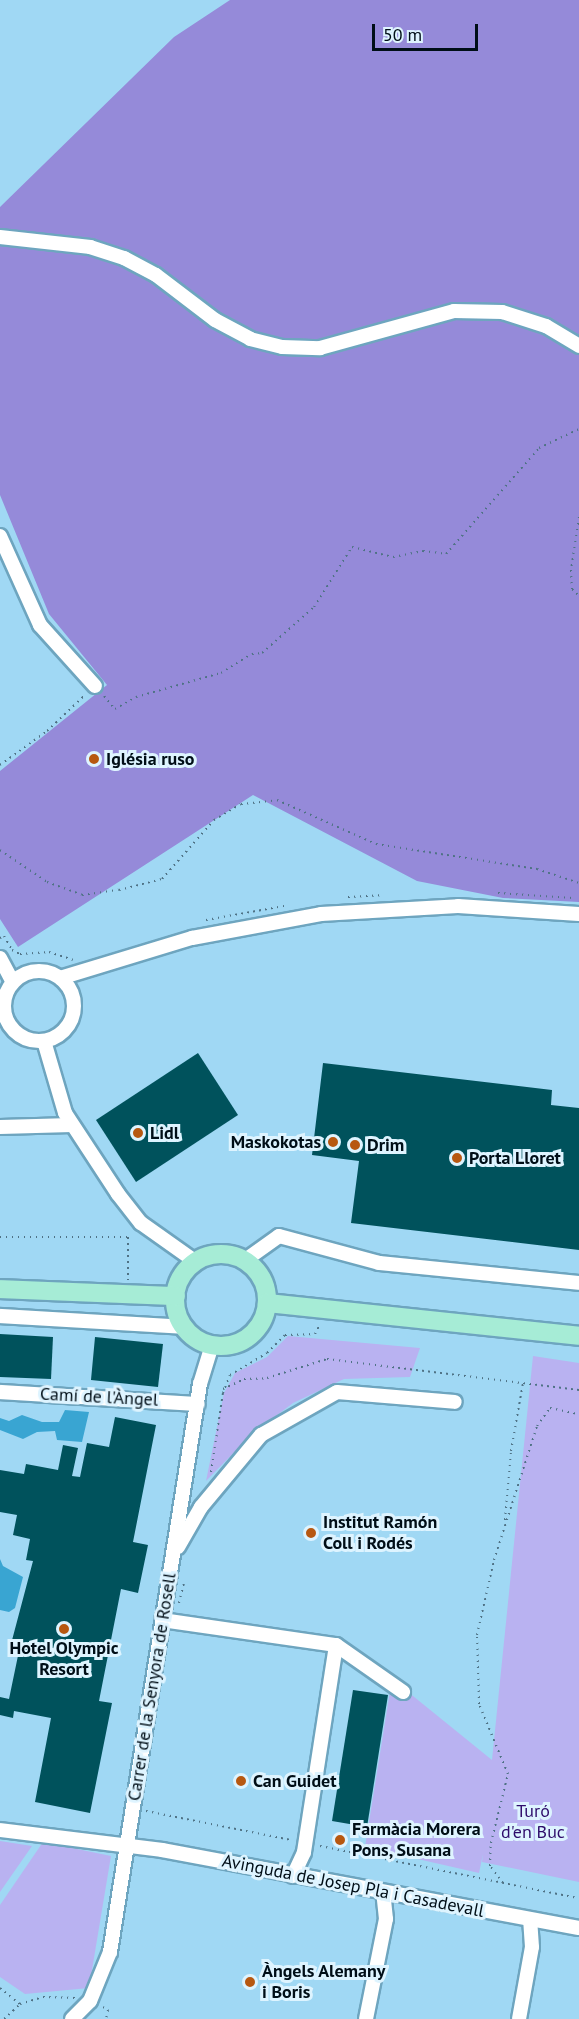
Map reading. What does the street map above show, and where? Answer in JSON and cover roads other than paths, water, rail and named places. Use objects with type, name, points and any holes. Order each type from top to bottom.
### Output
[{"type":"main road","points":[[224,1254],[244,1261],[260,1275],[267,1303],[261,1322],[249,1336],[231,1345],[212,1345],[184,1327],[176,1296],[186,1271],[196,1262],[224,1254]]},
{"type":"main road","points":[[0,1289],[176,1296]]},
{"type":"main road","points":[[267,1303],[579,1336]]},
{"type":"street","points":[[0,237],[90,247],[124,258],[156,275],[215,320],[250,339],[282,346],[320,348],[454,310],[502,312],[546,326],[579,346]]},
{"type":"street","points":[[0,536],[40,625],[95,686]]},
{"type":"street","points":[[60,978],[192,938],[321,914],[458,906],[579,914]]},
{"type":"street","points":[[0,958],[13,982]]},
{"type":"street","points":[[31,972],[51,973],[60,978],[73,998],[74,1009],[65,1031],[44,1041],[26,1039],[3,1023],[4,1000],[13,982],[31,972]]},
{"type":"street","points":[[44,1041],[65,1113],[72,1125],[141,1223],[196,1262]]},
{"type":"street","points":[[0,1127],[72,1125]]},
{"type":"street","points":[[244,1261],[279,1236],[380,1263],[579,1283]]},
{"type":"street","points":[[0,1316],[184,1327]]},
{"type":"street","name":"Carrer de la Senyora de Rosell","points":[[72,2019],[90,2001],[110,1952],[126,1847],[169,1621],[172,1557],[198,1404],[212,1345]]},
{"type":"street","name":"Camí de l'Àngel","points":[[0,1392],[198,1404]]},
{"type":"street","points":[[172,1557],[201,1507],[261,1435],[337,1392],[455,1402]]},
{"type":"street","points":[[182,1503],[201,1507]]},
{"type":"street","points":[[169,1621],[336,1645],[403,1692]]},
{"type":"street","points":[[293,1876],[305,1843],[336,1645]]},
{"type":"street","name":"Avinguda de Josep Pla i Casadevall","points":[[0,1830],[162,1850],[579,1928]]},
{"type":"street","points":[[366,2019],[386,1919],[383,1892]]},
{"type":"street","points":[[519,2019],[532,1947],[530,1920]]},
{"type":"street","points":[[87,2019],[90,2001]]},
{"type":"water","points":[[65,1410],[89,1412],[82,1442],[57,1440],[55,1431],[37,1432],[23,1439],[0,1430],[0,1418],[9,1421],[22,1415],[42,1422],[59,1422]]},
{"type":"water","points":[[0,1559],[3,1566],[23,1577],[15,1608],[9,1612],[0,1610]]},
{"type":"place","name":"Iglésia ruso","points":[[94,759]]},
{"type":"place","name":"Lidl","points":[[138,1133]]},
{"type":"place","name":"Maskokotas","points":[[333,1142]]},
{"type":"place","name":"Drim","points":[[355,1145]]},
{"type":"place","name":"Porta Lloret","points":[[457,1158]]},
{"type":"place","name":"Institut Ramón Coll i Rodés","points":[[311,1533]]},
{"type":"place","name":"Hotel Olympic Resort","points":[[64,1629]]},
{"type":"place","name":"Can Guidet","points":[[241,1781]]},
{"type":"place","name":"Farmàcia Morera Pons, Susana","points":[[340,1840]]},
{"type":"place","name":"Àngels Alemany i Boris","points":[[250,1982]]},
{"type":"park label","name":"Turó d'en Buc","points":[[533,1822]]}]
